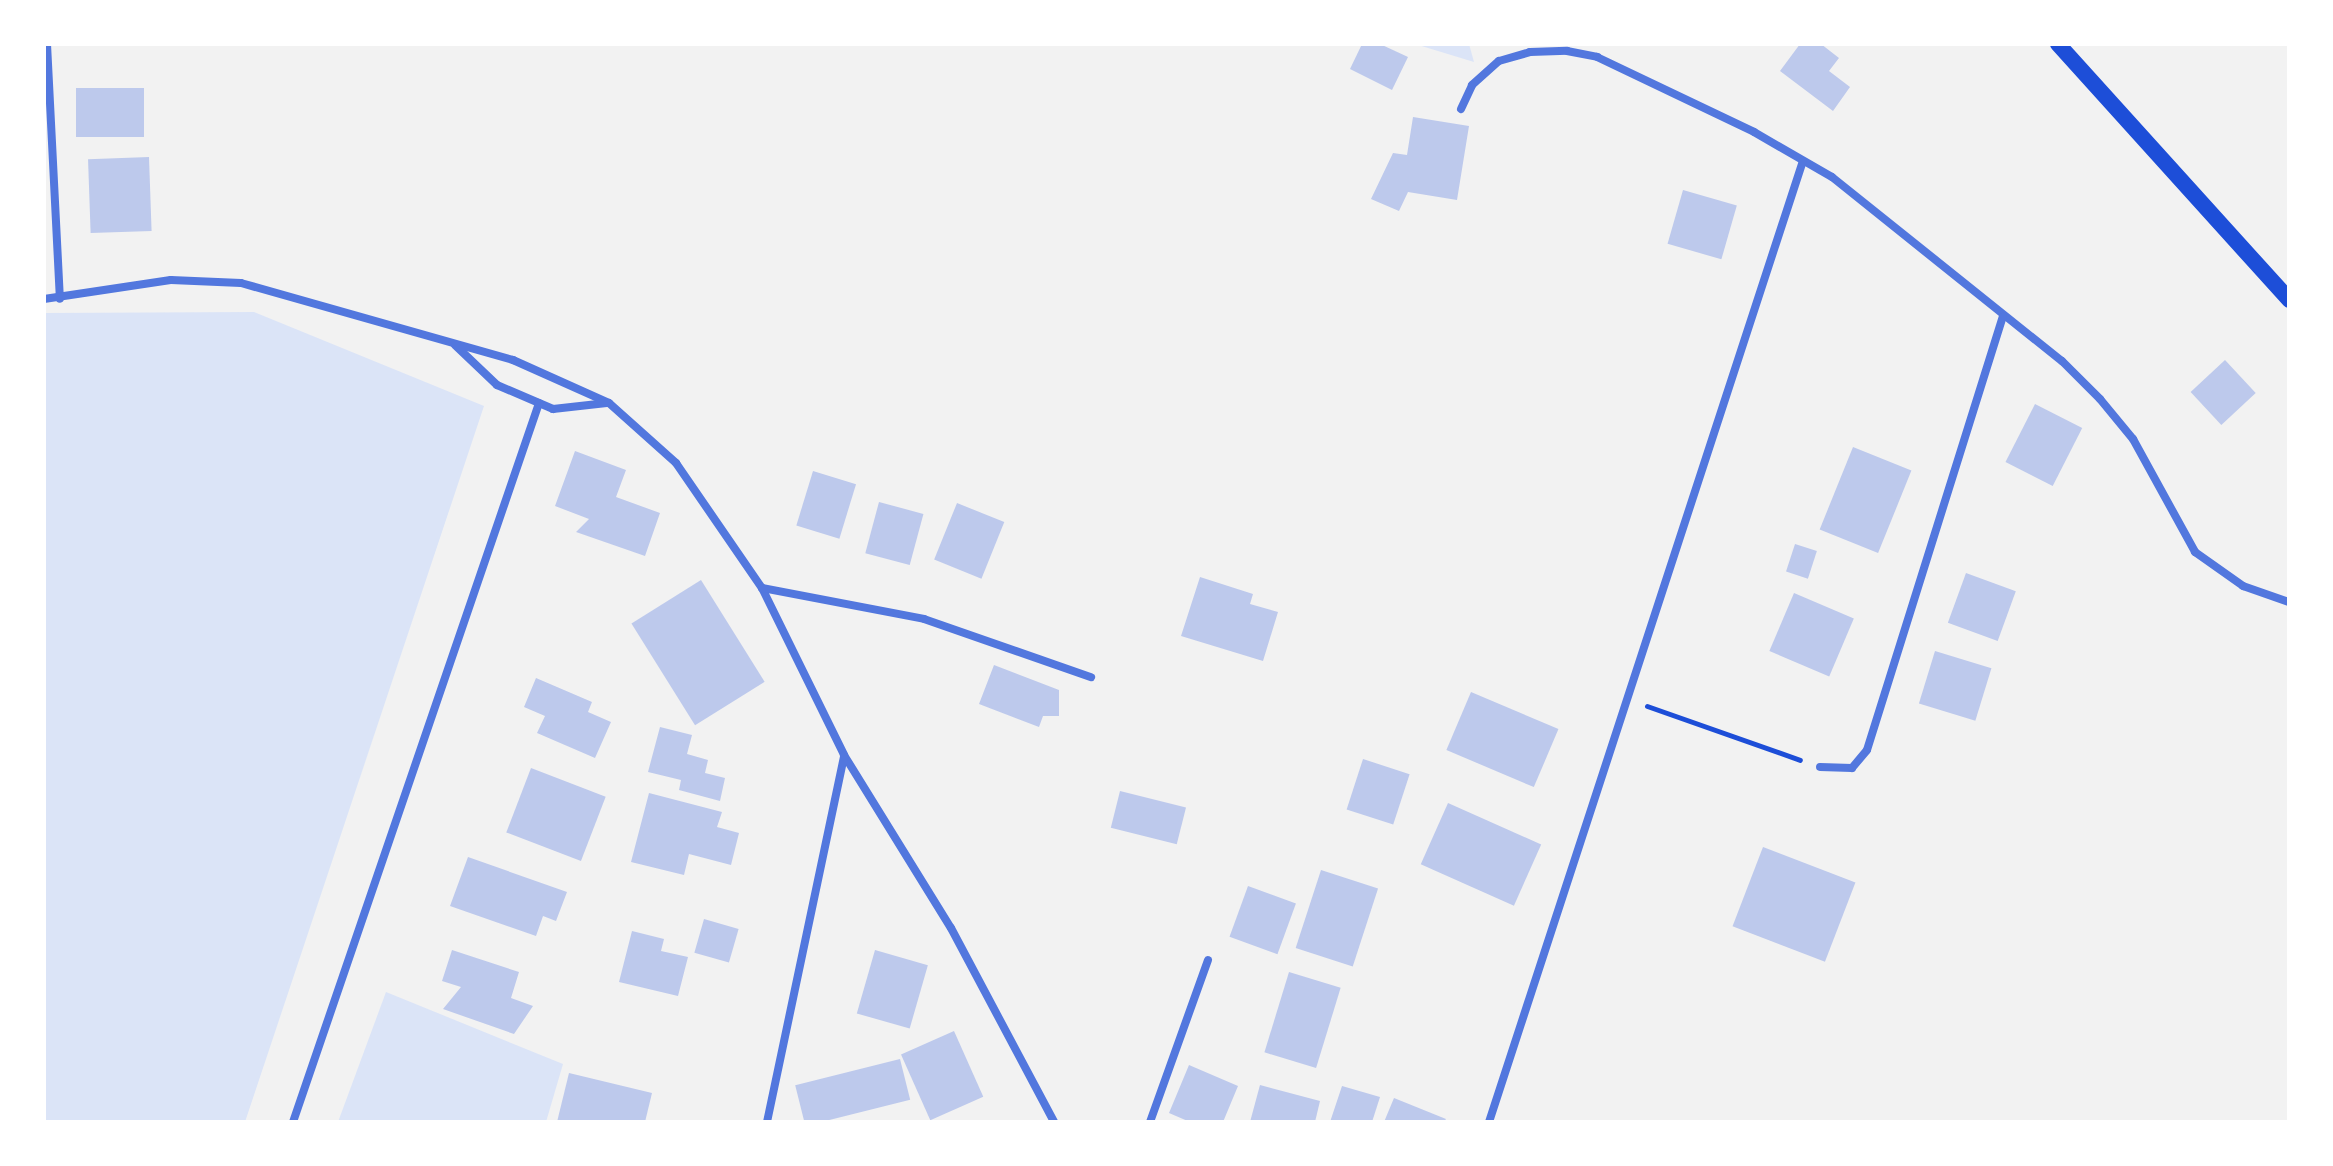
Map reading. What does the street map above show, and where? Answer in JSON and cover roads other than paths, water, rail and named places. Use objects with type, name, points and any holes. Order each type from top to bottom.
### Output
[{"type":"main road","points":[[2058,44],[2289,300]]},
{"type":"street","points":[[47,44],[60,299]]},
{"type":"street","points":[[1461,109],[1472,85],[1499,61],[1530,52],[1567,51],[1597,57],[1832,177],[2003,317],[2062,361],[2133,439],[2195,552],[2243,586],[2289,602]]},
{"type":"street","points":[[1489,1122],[1624,698],[1803,161]]},
{"type":"street","points":[[44,299],[171,280],[206,279],[241,283],[452,342],[572,383],[609,403],[676,463],[762,588],[844,755],[951,928],[1054,1122]]},
{"type":"street","points":[[1820,767],[1852,768],[1867,750],[2003,317]]},
{"type":"street","points":[[452,342],[497,385],[539,403],[560,411],[609,403]]},
{"type":"street","points":[[293,1122],[539,403]]},
{"type":"street","points":[[762,588],[924,619],[1091,677]]},
{"type":"street","points":[[767,1122],[844,755]]},
{"type":"street","points":[[1150,1122],[1208,960]]}]
